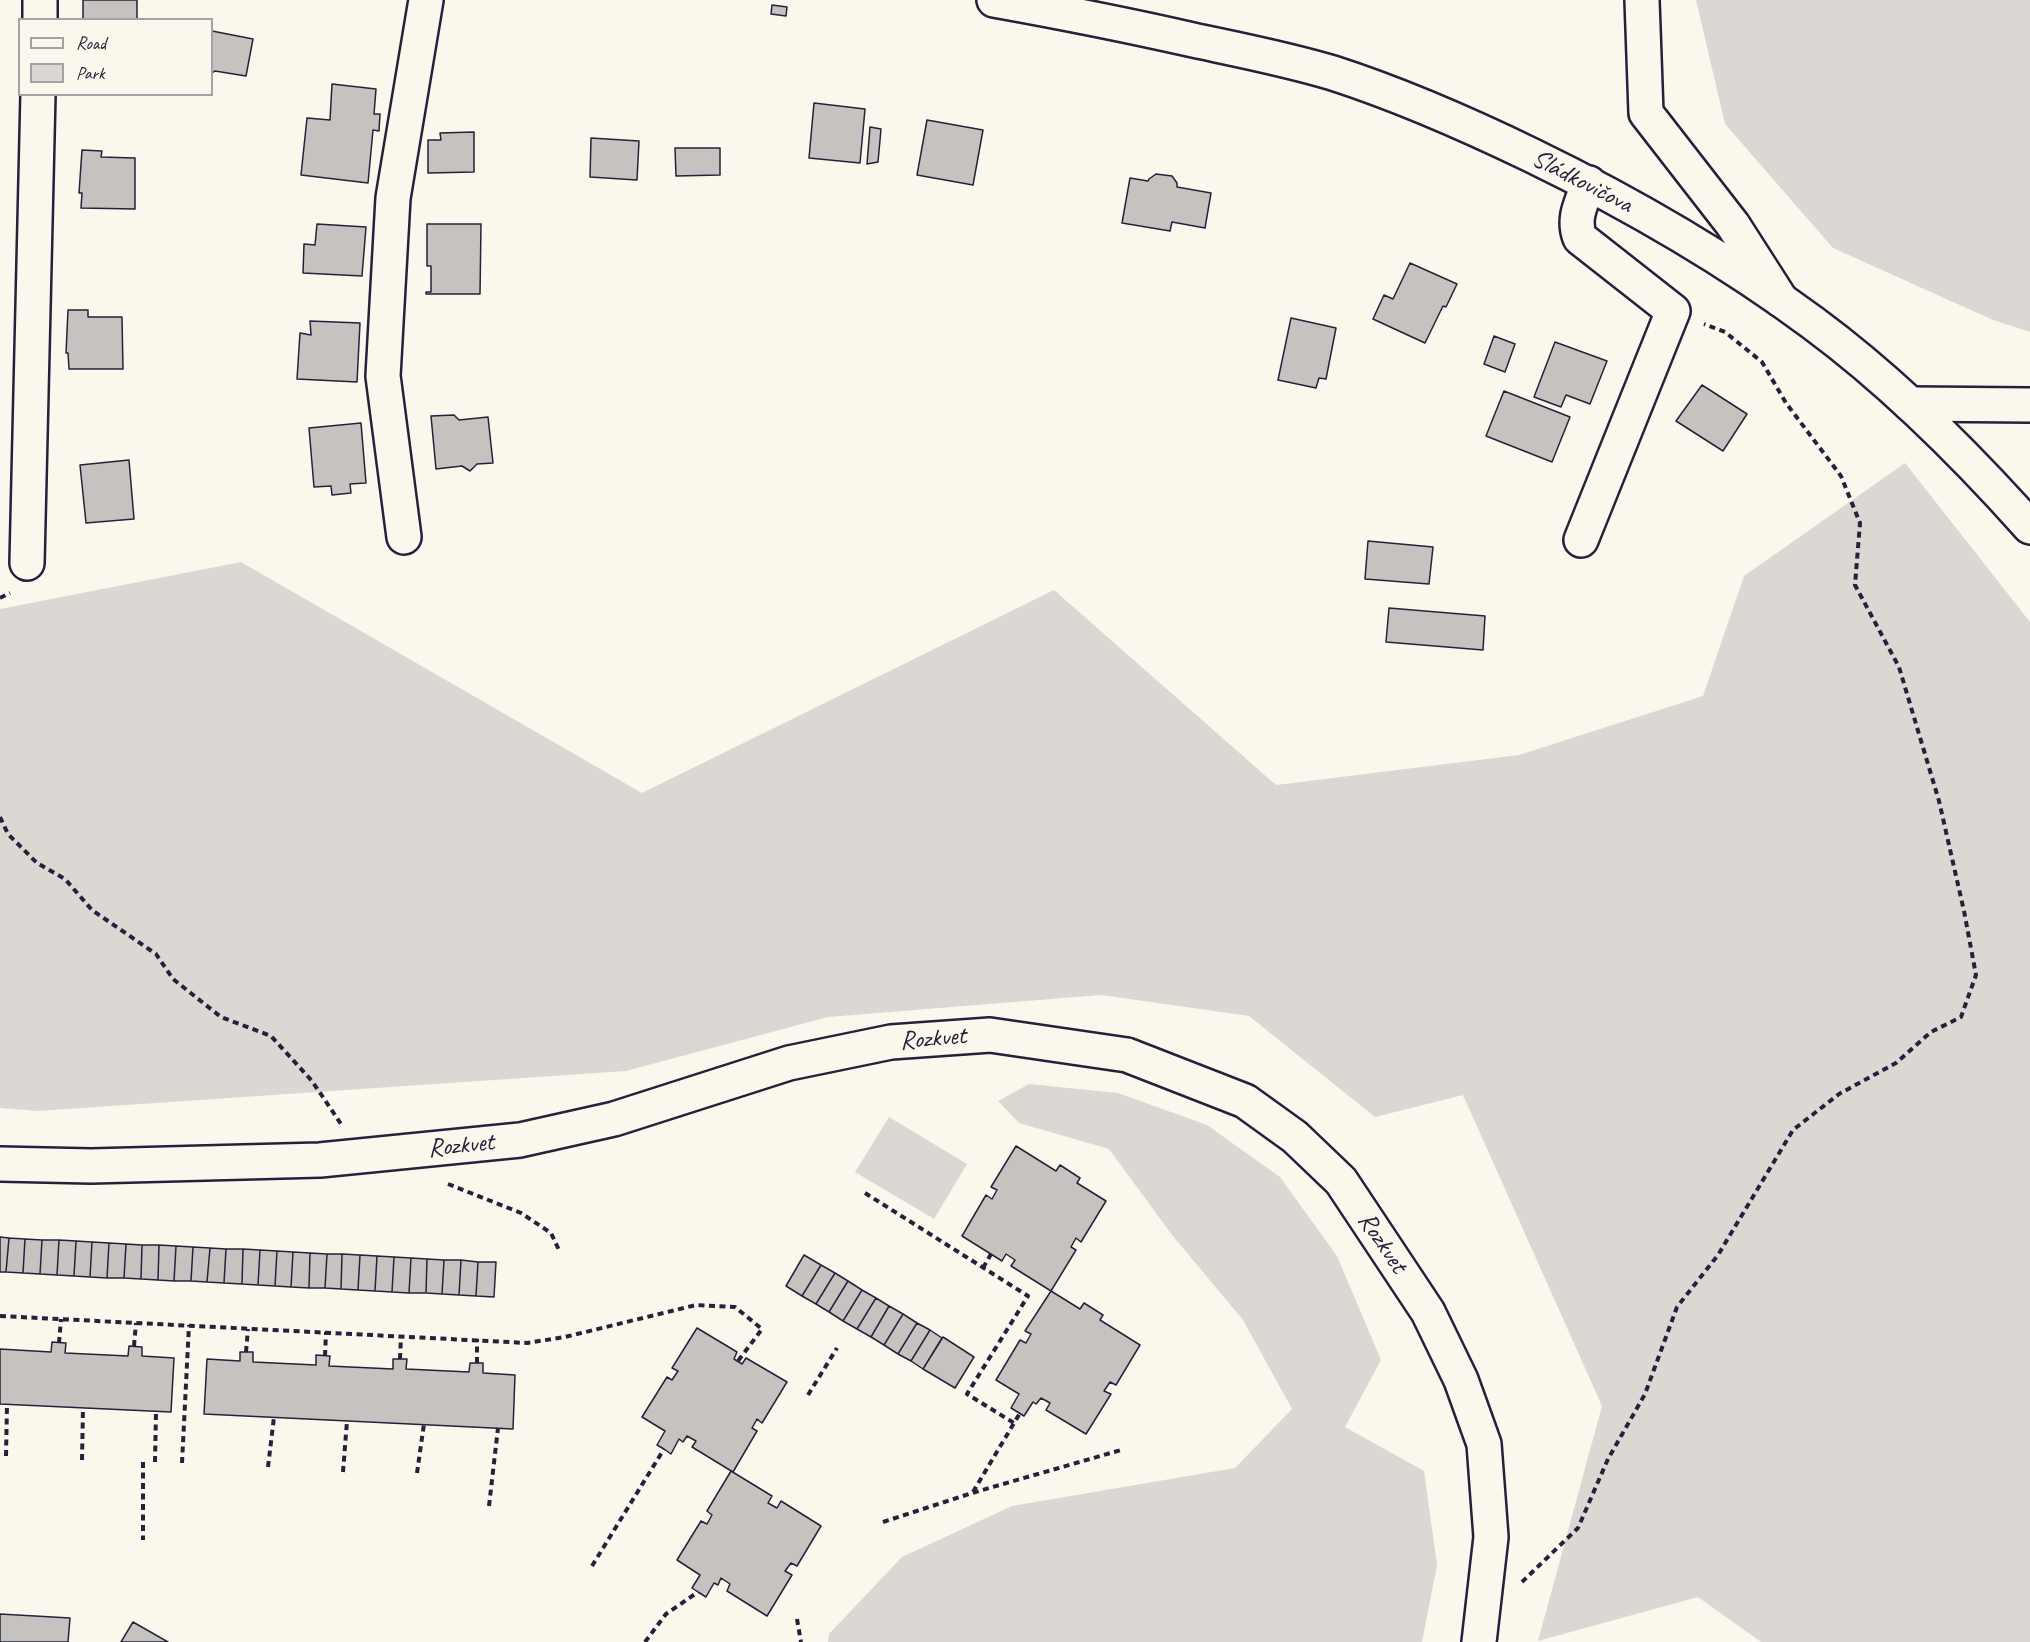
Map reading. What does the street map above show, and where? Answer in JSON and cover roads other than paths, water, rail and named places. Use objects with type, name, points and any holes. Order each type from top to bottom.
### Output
[{"type":"street","points":[[40,0],[40,18]]},
{"type":"street","points":[[404,537],[383,376],[393,198],[426,0]]},
{"type":"street","name":"Sládkovičova","points":[[994,0],[1042,4],[1331,73],[1470,126],[1589,183],[1702,249],[1815,324],[1957,447],[2030,527]]},
{"type":"street","points":[[1642,0],[1646,113],[1733,225],[1781,300]]},
{"type":"street","points":[[27,563],[38,96]]},
{"type":"street","points":[[1581,540],[1673,312],[1580,238],[1575,227],[1576,215],[1589,183]]},
{"type":"street","points":[[1910,404],[2030,405]]},
{"type":"street","name":"Rozkvet","points":[[0,1164],[114,1165],[320,1160],[520,1140],[614,1119],[789,1063],[891,1042],[990,1035],[1127,1055],[1245,1101],[1295,1137],[1341,1181],[1428,1312],[1461,1380],[1484,1444],[1491,1537],[1479,1642]]}]
